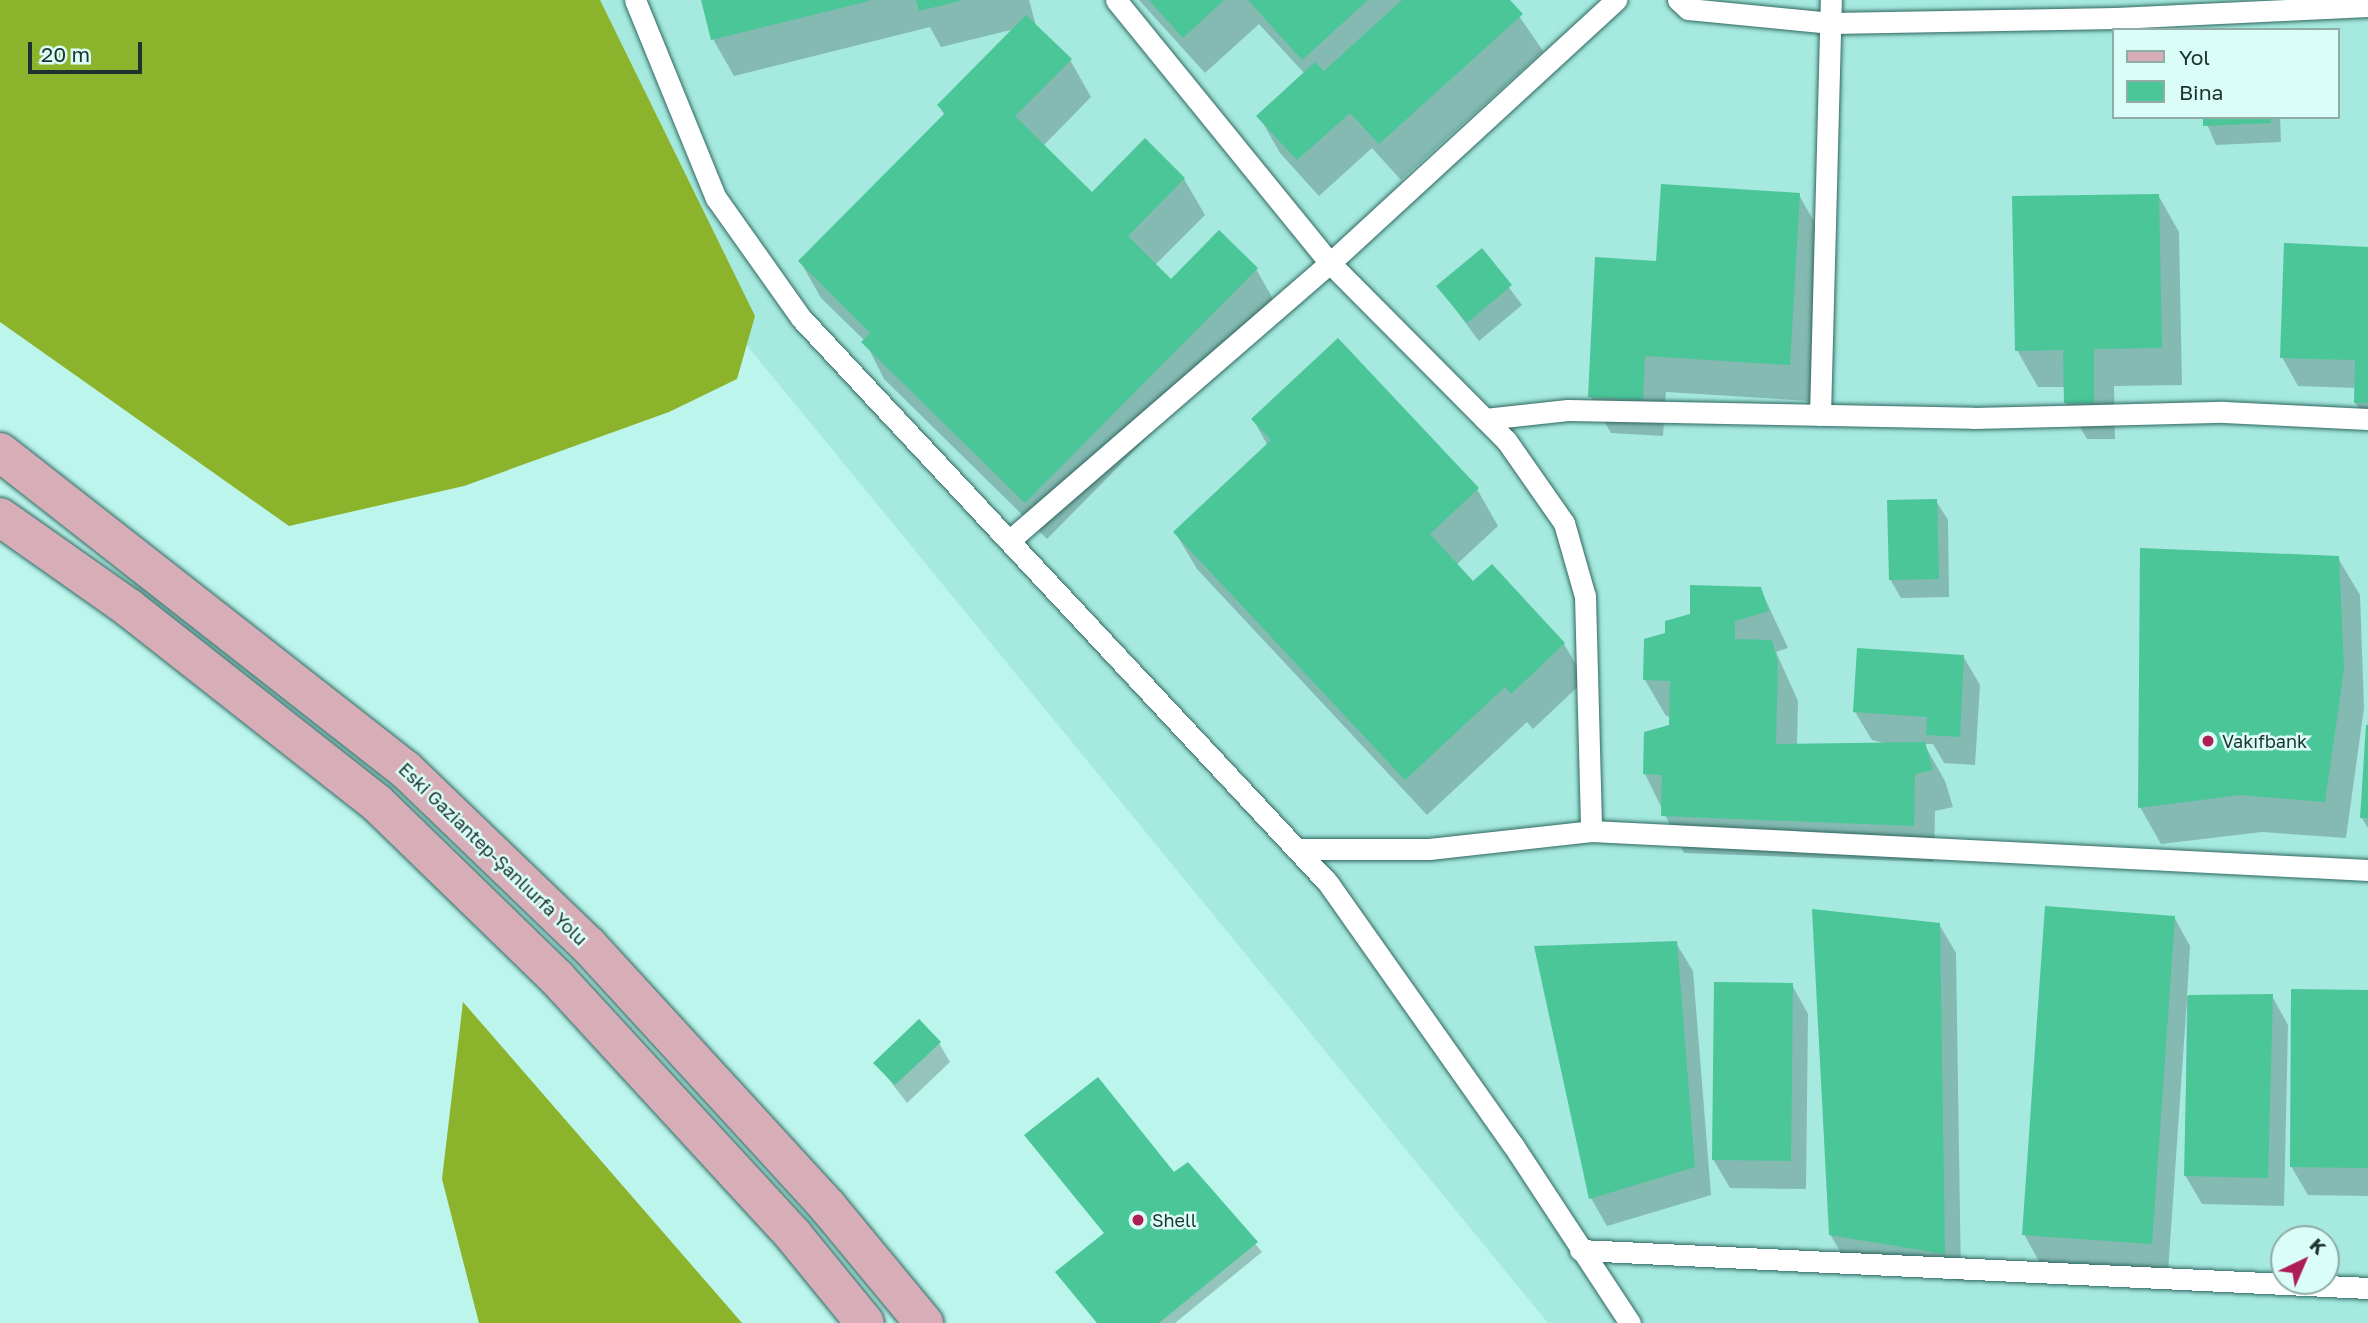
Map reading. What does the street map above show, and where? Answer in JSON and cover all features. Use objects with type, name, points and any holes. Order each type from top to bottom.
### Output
[{"type":"main road","name":"Eski Gaziantep-Şanlıurfa Yolu","points":[[0,452],[406,770],[589,946],[828,1207],[924,1323]]},
{"type":"main road","points":[[0,517],[129,608],[377,803],[557,978],[794,1236],[865,1323]]},
{"type":"lane","points":[[635,0],[716,198],[801,317],[1328,883],[1513,1145],[1630,1323]]},
{"type":"lane","points":[[1116,0],[1330,263],[1506,440],[1564,523],[1585,596],[1591,831]]},
{"type":"lane","points":[[1010,540],[1330,263],[1616,0]]},
{"type":"lane","points":[[1678,0],[1688,9],[1831,23],[2116,19],[2368,6]]},
{"type":"lane","points":[[1820,415],[1831,0]]},
{"type":"lane","points":[[1485,419],[1568,410],[1973,418],[2224,412],[2368,419]]},
{"type":"lane","points":[[1296,849],[1429,849],[1591,831],[2368,870]]},
{"type":"lane","points":[[1580,1250],[2368,1288]]},
{"type":"shaded area","points":[[464,0],[2368,0],[2368,1323],[1548,1323]]},
{"type":"green space","points":[[0,0],[600,0],[755,316],[737,379],[669,412],[464,486],[289,526],[0,322]]},
{"type":"green space","points":[[463,1002],[742,1323],[479,1323],[442,1179]]},
{"type":"building","points":[[701,0],[869,0],[869,1],[711,40]]},
{"type":"building","points":[[916,0],[960,0],[960,1],[919,11]]},
{"type":"building","points":[[1149,0],[1224,0],[1183,38]]},
{"type":"building","points":[[1248,0],[1368,0],[1302,60]]},
{"type":"building","points":[[1402,0],[1510,0],[1523,14],[1379,144],[1350,113],[1297,160],[1256,116],[1315,62],[1324,71]]},
{"type":"building","points":[[1026,15],[1072,59],[1015,116],[1092,192],[1145,138],[1185,178],[1128,236],[1171,279],[1219,230],[1258,268],[1025,503],[861,342],[870,333],[798,261],[945,113],[937,105]]},
{"type":"building","points":[[2203,119],[2271,119],[2271,123],[2203,126]]},
{"type":"building","points":[[1661,184],[1800,193],[1790,365],[1645,356],[1643,400],[1588,397],[1595,257],[1656,261]]},
{"type":"building","points":[[2159,194],[2162,348],[2094,349],[2094,403],[2064,403],[2063,350],[2015,351],[2012,196]]},
{"type":"building","points":[[2284,243],[2368,247],[2368,403],[2354,403],[2355,360],[2280,358]]},
{"type":"building","points":[[1482,248],[1512,285],[1467,323],[1436,286]]},
{"type":"building","points":[[1338,338],[1479,488],[1430,534],[1473,581],[1492,564],[1565,643],[1511,694],[1505,687],[1405,780],[1173,532],[1271,440],[1251,419]]},
{"type":"building","points":[[1937,499],[1939,579],[1889,580],[1887,500]]},
{"type":"building","points":[[2140,548],[2339,556],[2344,670],[2325,802],[2240,795],[2138,808]]},
{"type":"building","points":[[1690,585],[1761,587],[1769,611],[1735,621],[1735,639],[1772,640],[1778,663],[1776,744],[1925,742],[1933,770],[1915,774],[1914,826],[1661,816],[1662,775],[1643,774],[1644,732],[1669,725],[1670,681],[1643,680],[1644,639],[1665,633],[1665,621],[1690,614]]},
{"type":"building","points":[[1857,648],[1964,655],[1960,737],[1926,735],[1927,717],[1853,712]]},
{"type":"building","points":[[2366,725],[2368,818],[2360,818]]},
{"type":"building","points":[[2045,906],[2175,916],[2152,1244],[2022,1235]]},
{"type":"building","points":[[1812,909],[1940,923],[1945,1254],[1829,1235]]},
{"type":"building","points":[[1677,941],[1695,1167],[1589,1199],[1534,946]]},
{"type":"building","points":[[1714,982],[1793,983],[1791,1161],[1712,1160]]},
{"type":"building","points":[[2291,989],[2368,990],[2368,1168],[2290,1167]]},
{"type":"building","points":[[2273,994],[2268,1178],[2184,1176],[2188,995]]},
{"type":"building","points":[[919,1019],[941,1042],[895,1085],[873,1063]]},
{"type":"building","points":[[1098,1077],[1174,1172],[1188,1162],[1258,1242],[1159,1323],[1097,1323],[1055,1272],[1104,1233],[1024,1135]]},
{"type":"place","name":"Vakıfbank","points":[[2208,741]]},
{"type":"place","name":"Shell","points":[[1138,1220]]}]
